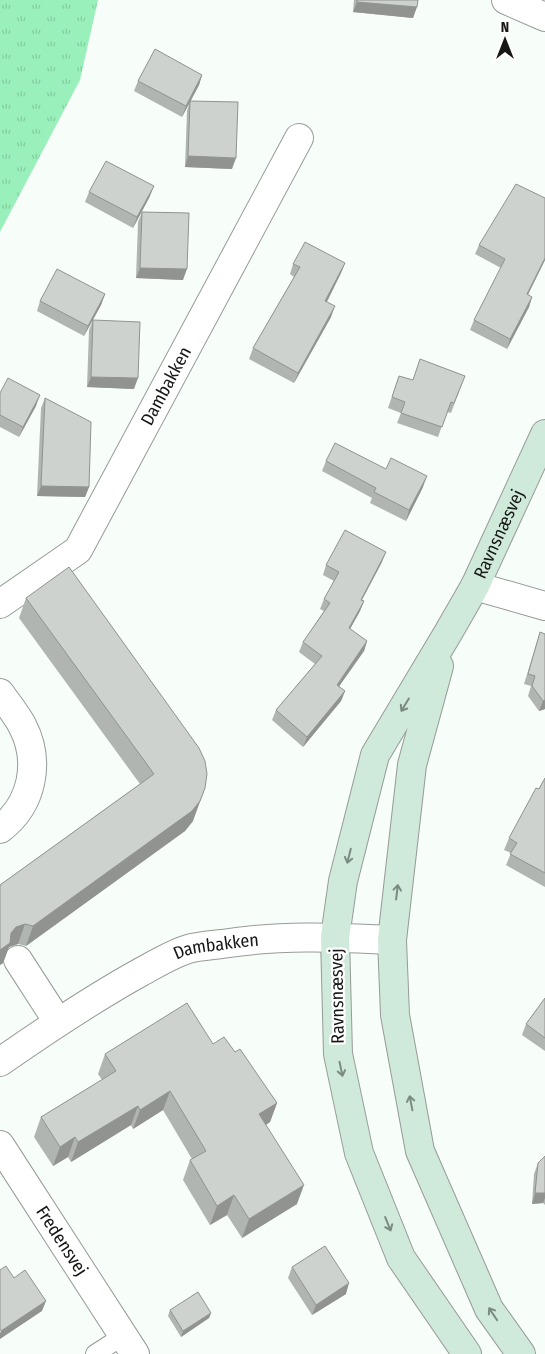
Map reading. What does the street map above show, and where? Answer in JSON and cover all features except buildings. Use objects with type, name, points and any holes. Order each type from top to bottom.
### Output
[{"type":"main road","name":"Ravnsnæsvej","points":[[467,1354],[401,1258],[359,1154],[338,1054],[335,937],[343,881],[375,755],[475,586],[545,434]]},
{"type":"main road","name":"Ravnsnæsvej","points":[[448,633],[412,765],[392,940],[395,1015],[420,1151],[488,1309],[521,1354]]},
{"type":"street","points":[[506,0],[545,17]]},
{"type":"street","name":"Dambakken","points":[[0,604],[78,550],[299,138]]},
{"type":"street","points":[[475,586],[545,606]]},
{"type":"street","points":[[0,693],[22,725],[32,750],[32,777],[23,803],[0,829]]},
{"type":"street","name":"Dambakken","points":[[0,1062],[111,988],[190,948],[251,939],[335,937],[392,940]]},
{"type":"street","points":[[18,960],[58,1022]]},
{"type":"street","name":"Fredensvej","points":[[0,1145],[129,1345]]},
{"type":"lane","name":"Fredensvej","points":[[95,1354],[129,1345]]},
{"type":"green space","points":[[0,0],[98,0],[80,80],[0,232]]}]
